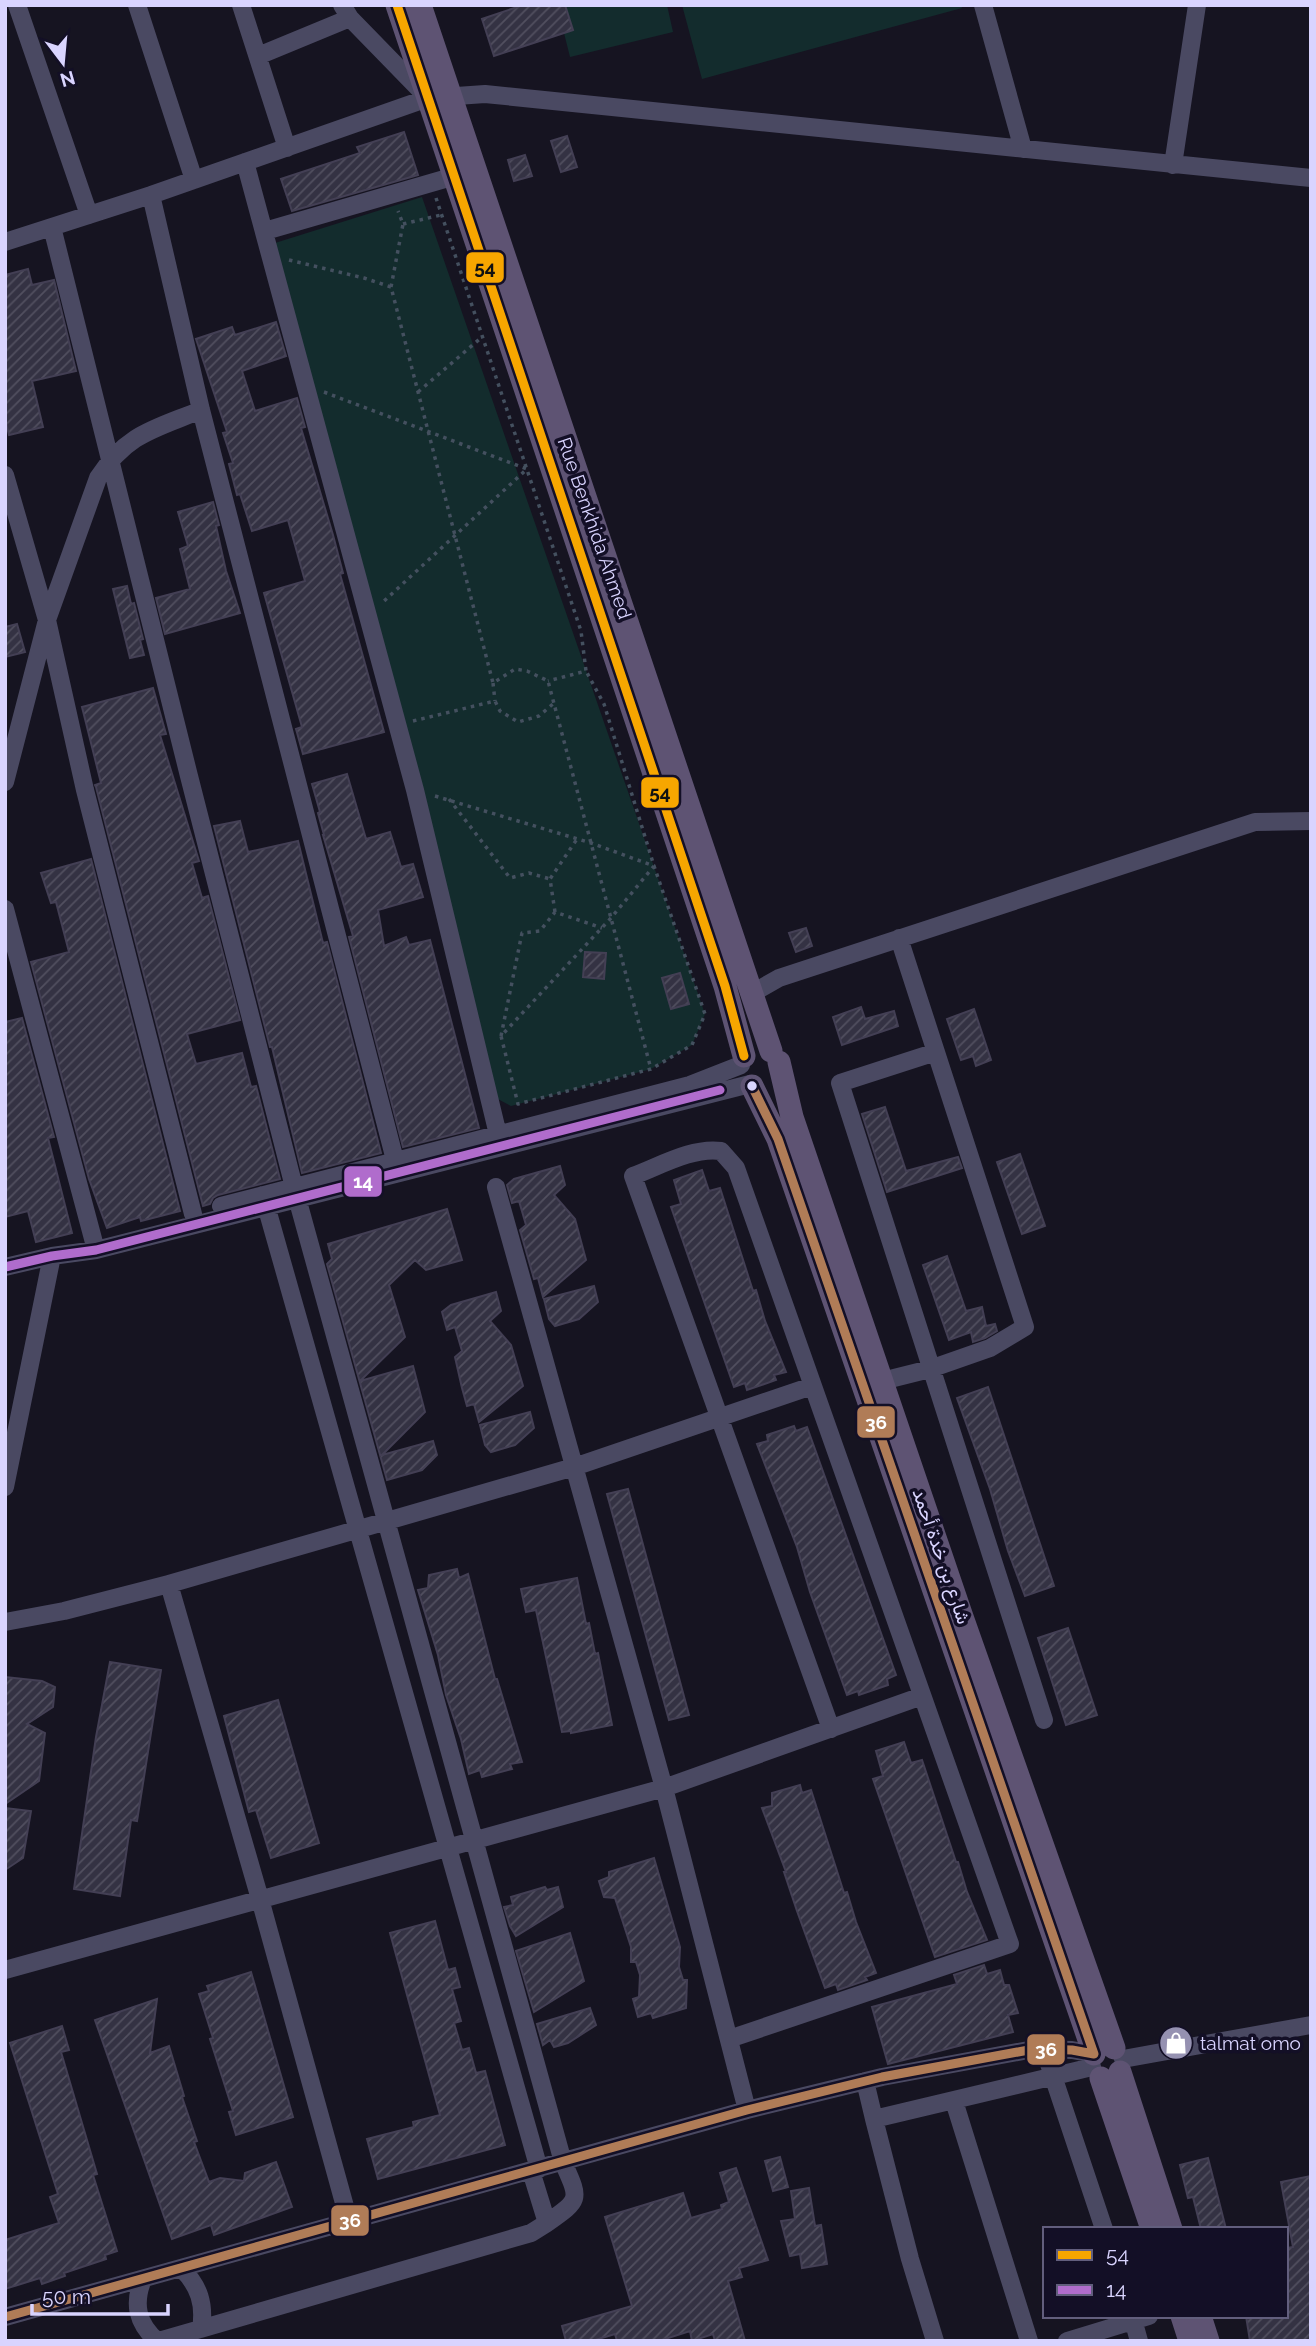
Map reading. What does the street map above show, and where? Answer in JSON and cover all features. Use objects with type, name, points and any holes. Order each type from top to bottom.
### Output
[{"type":"main road","points":[[397,5],[439,97],[454,176],[725,986],[747,1073],[778,1139],[1107,2063],[1151,2227]]},
{"type":"main road","name":"Rue Benkhida Ahmed","points":[[420,5],[439,97],[751,994],[775,1056]]},
{"type":"main road","points":[[753,1049],[765,1049],[775,1056],[778,1074],[771,1084],[765,1086],[747,1073],[753,1049]]},
{"type":"main road","name":"شارع بن خدة أحمد","points":[[775,1056],[792,1117],[961,1614],[1107,2063],[1170,2227]]},
{"type":"main road","points":[[1183,2318],[1190,2341]]},
{"type":"main road","points":[[1201,2318],[1208,2341]]},
{"type":"street","points":[[17,5],[89,215]]},
{"type":"street","points":[[138,5],[194,180]]},
{"type":"street","points":[[242,5],[287,148]]},
{"type":"street","points":[[983,5],[1023,149]]},
{"type":"street","points":[[1173,165],[1197,5]]},
{"type":"street","points":[[258,56],[346,12],[439,97]]},
{"type":"street","points":[[5,242],[439,97],[485,94],[1311,178]]},
{"type":"street","points":[[245,162],[415,790],[500,1140]]},
{"type":"street","points":[[265,231],[454,176]]},
{"type":"street","points":[[151,195],[201,411],[395,1160]]},
{"type":"street","points":[[52,227],[296,1193],[563,2162],[576,2193],[574,2203],[531,2233],[158,2341],[147,2332],[140,2320],[137,2306],[143,2280]]},
{"type":"street","points":[[5,782],[47,620],[98,478],[110,459],[138,435],[201,411]]},
{"type":"street","points":[[5,475],[47,620],[85,790],[205,1215]]},
{"type":"street","points":[[751,994],[779,978],[1255,822],[1311,821]]},
{"type":"street","points":[[5,909],[95,1245]]},
{"type":"street","points":[[882,1381],[930,1369],[990,1348],[1025,1327],[899,938]]},
{"type":"street","points":[[936,1052],[840,1083],[1044,1720]]},
{"type":"street","points":[[5,1267],[500,1140],[690,1084],[747,1073]]},
{"type":"street","points":[[296,1193],[395,1160],[500,1140]]},
{"type":"street","points":[[729,2039],[1010,1944],[736,1168],[721,1151],[709,1149],[633,1176],[831,1729]]},
{"type":"street","points":[[496,1187],[664,1788],[747,2110]]},
{"type":"street","points":[[265,1201],[449,1847],[547,2222]]},
{"type":"street","points":[[5,1487],[52,1256]]},
{"type":"street","points":[[5,1622],[64,1611],[169,1584],[387,1522],[574,1467],[813,1385]]},
{"type":"street","points":[[169,1584],[261,1899],[349,2221]]},
{"type":"street","points":[[5,1970],[664,1788],[922,1696]]},
{"type":"street","points":[[874,2119],[1107,2063],[1311,2025]]},
{"type":"street","points":[[5,2317],[747,2110],[864,2081],[1014,2052],[1044,2049],[1072,2050],[1107,2063]]},
{"type":"street","points":[[1044,2049],[1103,2227]]},
{"type":"street","points":[[864,2081],[934,2341]]},
{"type":"street","points":[[954,2101],[1029,2341]]},
{"type":"street","points":[[182,2269],[191,2278],[202,2303],[201,2329]]},
{"type":"street","points":[[1067,2341],[1138,2318],[1139,2341]]},
{"type":"path","points":[[430,182],[581,631],[586,671],[604,704],[654,866],[705,1014],[692,1045],[652,1069],[518,1104],[501,1036],[522,933],[540,931],[555,912],[550,879],[577,839]]},
{"type":"path","points":[[392,194],[403,223],[391,287],[493,684],[495,701],[500,711],[518,722],[539,716],[554,703]]},
{"type":"path","points":[[403,223],[441,215]]},
{"type":"path","points":[[272,255],[391,287]]},
{"type":"path","points":[[418,393],[482,337]]},
{"type":"path","points":[[306,385],[527,469]]},
{"type":"path","points":[[369,615],[527,469]]},
{"type":"path","points":[[493,684],[514,669],[527,671],[548,681],[586,671]]},
{"type":"path","points":[[548,681],[652,1069]]},
{"type":"path","points":[[397,725],[495,701]]},
{"type":"path","points":[[415,790],[591,843],[654,866]]},
{"type":"path","points":[[449,799],[510,878],[529,873],[550,879]]},
{"type":"path","points":[[501,1036],[611,918],[654,866]]},
{"type":"path","points":[[555,912],[602,928]]},
{"type":"green space","points":[[557,5],[667,5],[673,32],[570,57]]},
{"type":"green space","points":[[682,5],[961,5],[962,8],[702,79]]},
{"type":"green space","points":[[422,197],[705,1014],[692,1045],[651,1069],[511,1106],[496,1098],[275,243]]},
{"type":"building","points":[[523,5],[565,5],[573,30],[494,56],[482,19]]},
{"type":"building","points":[[404,132],[418,175],[292,211],[281,179],[360,153],[357,147]]},
{"type":"building","points":[[567,136],[577,167],[561,172],[551,141]]},
{"type":"building","points":[[525,155],[532,176],[514,181],[508,160]]},
{"type":"building","points":[[28,269],[32,285],[54,280],[76,371],[32,381],[43,427],[9,435],[5,419],[5,275]]},
{"type":"building","points":[[276,322],[286,356],[242,371],[255,411],[297,398],[305,427],[301,428],[333,535],[343,573],[340,574],[384,732],[303,754],[296,729],[302,727],[264,593],[305,581],[288,520],[252,531],[240,494],[237,495],[229,464],[233,463],[223,433],[227,432],[196,339],[232,327],[235,335]]},
{"type":"building","points":[[213,502],[226,571],[240,613],[165,634],[156,598],[190,589],[180,549],[188,546],[178,512]]},
{"type":"building","points":[[127,586],[143,639],[140,640],[144,655],[130,658],[113,589]]},
{"type":"building","points":[[17,624],[25,652],[5,657],[5,627]]},
{"type":"building","points":[[153,688],[166,734],[160,735],[199,861],[192,863],[202,898],[208,896],[240,1020],[187,1034],[196,1064],[242,1053],[251,1087],[256,1086],[280,1179],[218,1195],[210,1204],[203,1206],[95,785],[101,783],[82,707]]},
{"type":"building","points":[[347,774],[366,839],[390,832],[401,867],[413,864],[423,897],[378,910],[384,946],[406,937],[409,945],[430,940],[479,1128],[403,1147],[349,937],[353,936],[323,835],[312,784]]},
{"type":"building","points":[[240,821],[248,852],[298,841],[381,1153],[302,1173],[214,826]]},
{"type":"building","points":[[91,859],[180,1211],[141,1221],[140,1217],[107,1228],[89,1179],[31,962],[69,952],[56,902],[51,903],[41,873]]},
{"type":"building","points":[[806,928],[812,946],[796,952],[789,933]]},
{"type":"building","points":[[585,952],[606,953],[604,979],[583,977]]},
{"type":"building","points":[[680,973],[689,1004],[671,1009],[662,978]]},
{"type":"building","points":[[861,1007],[865,1019],[894,1011],[898,1026],[842,1045],[833,1017]]},
{"type":"building","points":[[974,1009],[991,1060],[976,1066],[973,1056],[961,1060],[947,1019]]},
{"type":"building","points":[[22,1018],[54,1137],[48,1138],[72,1233],[36,1242],[28,1211],[5,1217],[5,1022]]},
{"type":"building","points":[[885,1107],[906,1171],[958,1157],[962,1168],[887,1192],[862,1114]]},
{"type":"building","points":[[1020,1154],[1045,1226],[1022,1234],[997,1162]]},
{"type":"building","points":[[560,1166],[565,1185],[554,1195],[575,1219],[586,1260],[543,1297],[538,1278],[534,1279],[520,1230],[526,1225],[519,1201],[512,1203],[507,1185],[514,1179]]},
{"type":"building","points":[[702,1170],[709,1191],[720,1188],[753,1291],[756,1290],[765,1321],[786,1372],[774,1375],[776,1380],[747,1390],[745,1383],[734,1387],[671,1207],[681,1204],[674,1180]]},
{"type":"building","points":[[447,1209],[462,1260],[426,1270],[415,1260],[389,1285],[405,1337],[360,1381],[413,1366],[425,1412],[382,1455],[433,1441],[437,1455],[422,1470],[387,1480],[327,1264],[332,1259],[328,1244]]},
{"type":"building","points":[[947,1256],[966,1311],[982,1307],[986,1326],[995,1324],[997,1331],[985,1338],[973,1342],[971,1332],[949,1340],[923,1265]]},
{"type":"building","points":[[594,1286],[598,1302],[579,1319],[555,1326],[549,1319],[544,1299]]},
{"type":"building","points":[[496,1292],[501,1311],[490,1321],[511,1345],[523,1386],[479,1422],[474,1404],[467,1406],[462,1388],[455,1357],[462,1351],[455,1327],[447,1330],[442,1312],[451,1305]]},
{"type":"building","points":[[988,1387],[1054,1586],[1025,1596],[957,1398]]},
{"type":"building","points":[[530,1412],[534,1428],[515,1445],[491,1452],[485,1445],[480,1425]]},
{"type":"building","points":[[794,1426],[796,1431],[807,1427],[896,1675],[887,1679],[888,1685],[859,1695],[858,1691],[847,1695],[797,1547],[757,1444],[768,1441],[767,1435]]},
{"type":"building","points":[[628,1489],[689,1715],[669,1720],[607,1494]]},
{"type":"building","points":[[457,1569],[459,1578],[468,1574],[495,1679],[522,1762],[510,1764],[512,1769],[482,1777],[480,1770],[469,1774],[418,1590],[428,1588],[429,1575]]},
{"type":"building","points":[[577,1578],[586,1624],[589,1623],[595,1654],[598,1653],[612,1725],[571,1733],[562,1732],[536,1610],[526,1612],[521,1589]]},
{"type":"building","points":[[1068,1628],[1097,1715],[1066,1725],[1038,1638]]},
{"type":"building","points":[[110,1662],[161,1670],[137,1821],[131,1820],[120,1896],[74,1889]]},
{"type":"building","points":[[5,1677],[42,1681],[55,1687],[53,1707],[27,1724],[45,1733],[39,1781],[5,1804]]},
{"type":"building","points":[[278,1700],[319,1843],[271,1858],[256,1810],[249,1812],[224,1716]]},
{"type":"building","points":[[904,1742],[911,1763],[922,1760],[956,1862],[987,1940],[935,1957],[873,1779],[883,1776],[876,1751]]},
{"type":"building","points":[[800,1785],[802,1793],[811,1790],[844,1893],[847,1892],[876,1973],[865,1977],[867,1980],[838,1990],[836,1984],[825,1988],[762,1808],[772,1806],[772,1793]]},
{"type":"building","points":[[5,1808],[31,1811],[23,1858],[5,1870]]},
{"type":"building","points":[[654,1858],[680,1947],[679,1967],[683,1980],[687,1980],[686,2008],[653,2018],[651,2013],[638,2017],[633,1999],[639,1997],[640,1975],[636,1962],[631,1962],[631,1947],[615,1898],[604,1897],[599,1881],[609,1877],[609,1872]]},
{"type":"building","points":[[545,1887],[547,1890],[558,1887],[563,1907],[516,1936],[504,1907],[513,1905],[511,1897]]},
{"type":"building","points":[[435,1921],[448,1970],[455,1968],[460,1987],[452,1989],[461,2021],[454,2023],[462,2050],[469,2048],[476,2073],[485,2071],[505,2145],[378,2179],[367,2139],[414,2127],[413,2122],[440,2115],[390,1933]]},
{"type":"building","points":[[570,1933],[584,1981],[534,2012],[516,1951]]},
{"type":"building","points":[[984,1965],[987,1974],[1000,1970],[1004,1985],[1009,1985],[1018,2013],[1008,2015],[1013,2032],[888,2064],[872,2007],[957,1984],[954,1975]]},
{"type":"building","points":[[251,1972],[293,2117],[236,2135],[229,2112],[233,2111],[199,1994],[209,1991],[207,1986]]},
{"type":"building","points":[[157,1999],[150,2053],[169,2046],[197,2141],[194,2142],[209,2182],[220,2178],[244,2181],[245,2173],[276,2162],[292,2207],[214,2235],[211,2225],[172,2239],[95,2020]]},
{"type":"building","points":[[590,2008],[596,2025],[568,2043],[554,2047],[550,2040],[543,2045],[537,2024]]},
{"type":"building","points":[[62,2026],[69,2050],[61,2052],[97,2174],[93,2175],[117,2251],[105,2255],[106,2259],[64,2273],[65,2276],[42,2284],[40,2278],[5,2289],[5,2240],[59,2223],[50,2197],[58,2194],[10,2043]]},
{"type":"building","points":[[780,2157],[788,2187],[773,2191],[765,2161]]},
{"type":"building","points":[[1208,2158],[1225,2227],[1200,2227],[1193,2197],[1188,2198],[1180,2165]]},
{"type":"building","points":[[736,2168],[768,2260],[739,2268],[742,2277],[728,2281],[745,2341],[715,2341],[713,2334],[692,2341],[690,2331],[659,2341],[617,2341],[615,2334],[592,2341],[566,2341],[562,2326],[632,2306],[605,2217],[683,2193],[691,2218],[722,2209],[721,2205],[729,2202],[720,2173]]},
{"type":"building","points":[[1311,2176],[1311,2341],[1250,2341],[1246,2318],[1288,2318],[1288,2248],[1293,2247],[1281,2182]]},
{"type":"building","points":[[809,2188],[815,2226],[821,2225],[827,2264],[802,2268],[800,2254],[790,2256],[781,2221],[795,2219],[791,2191]]},
{"type":"transit line","name":"54","points":[[397,5],[725,986],[744,1056]]},
{"type":"transit line","name":"36","points":[[5,2317],[747,2110],[882,2077],[1034,2049],[1072,2050],[1094,2054],[778,1139],[752,1086]]},
{"type":"transit line","name":"14","points":[[5,1267],[52,1256],[96,1250],[720,1090]]},
{"type":"place","name":"talmat omo","points":[[1176,2043]]}]
